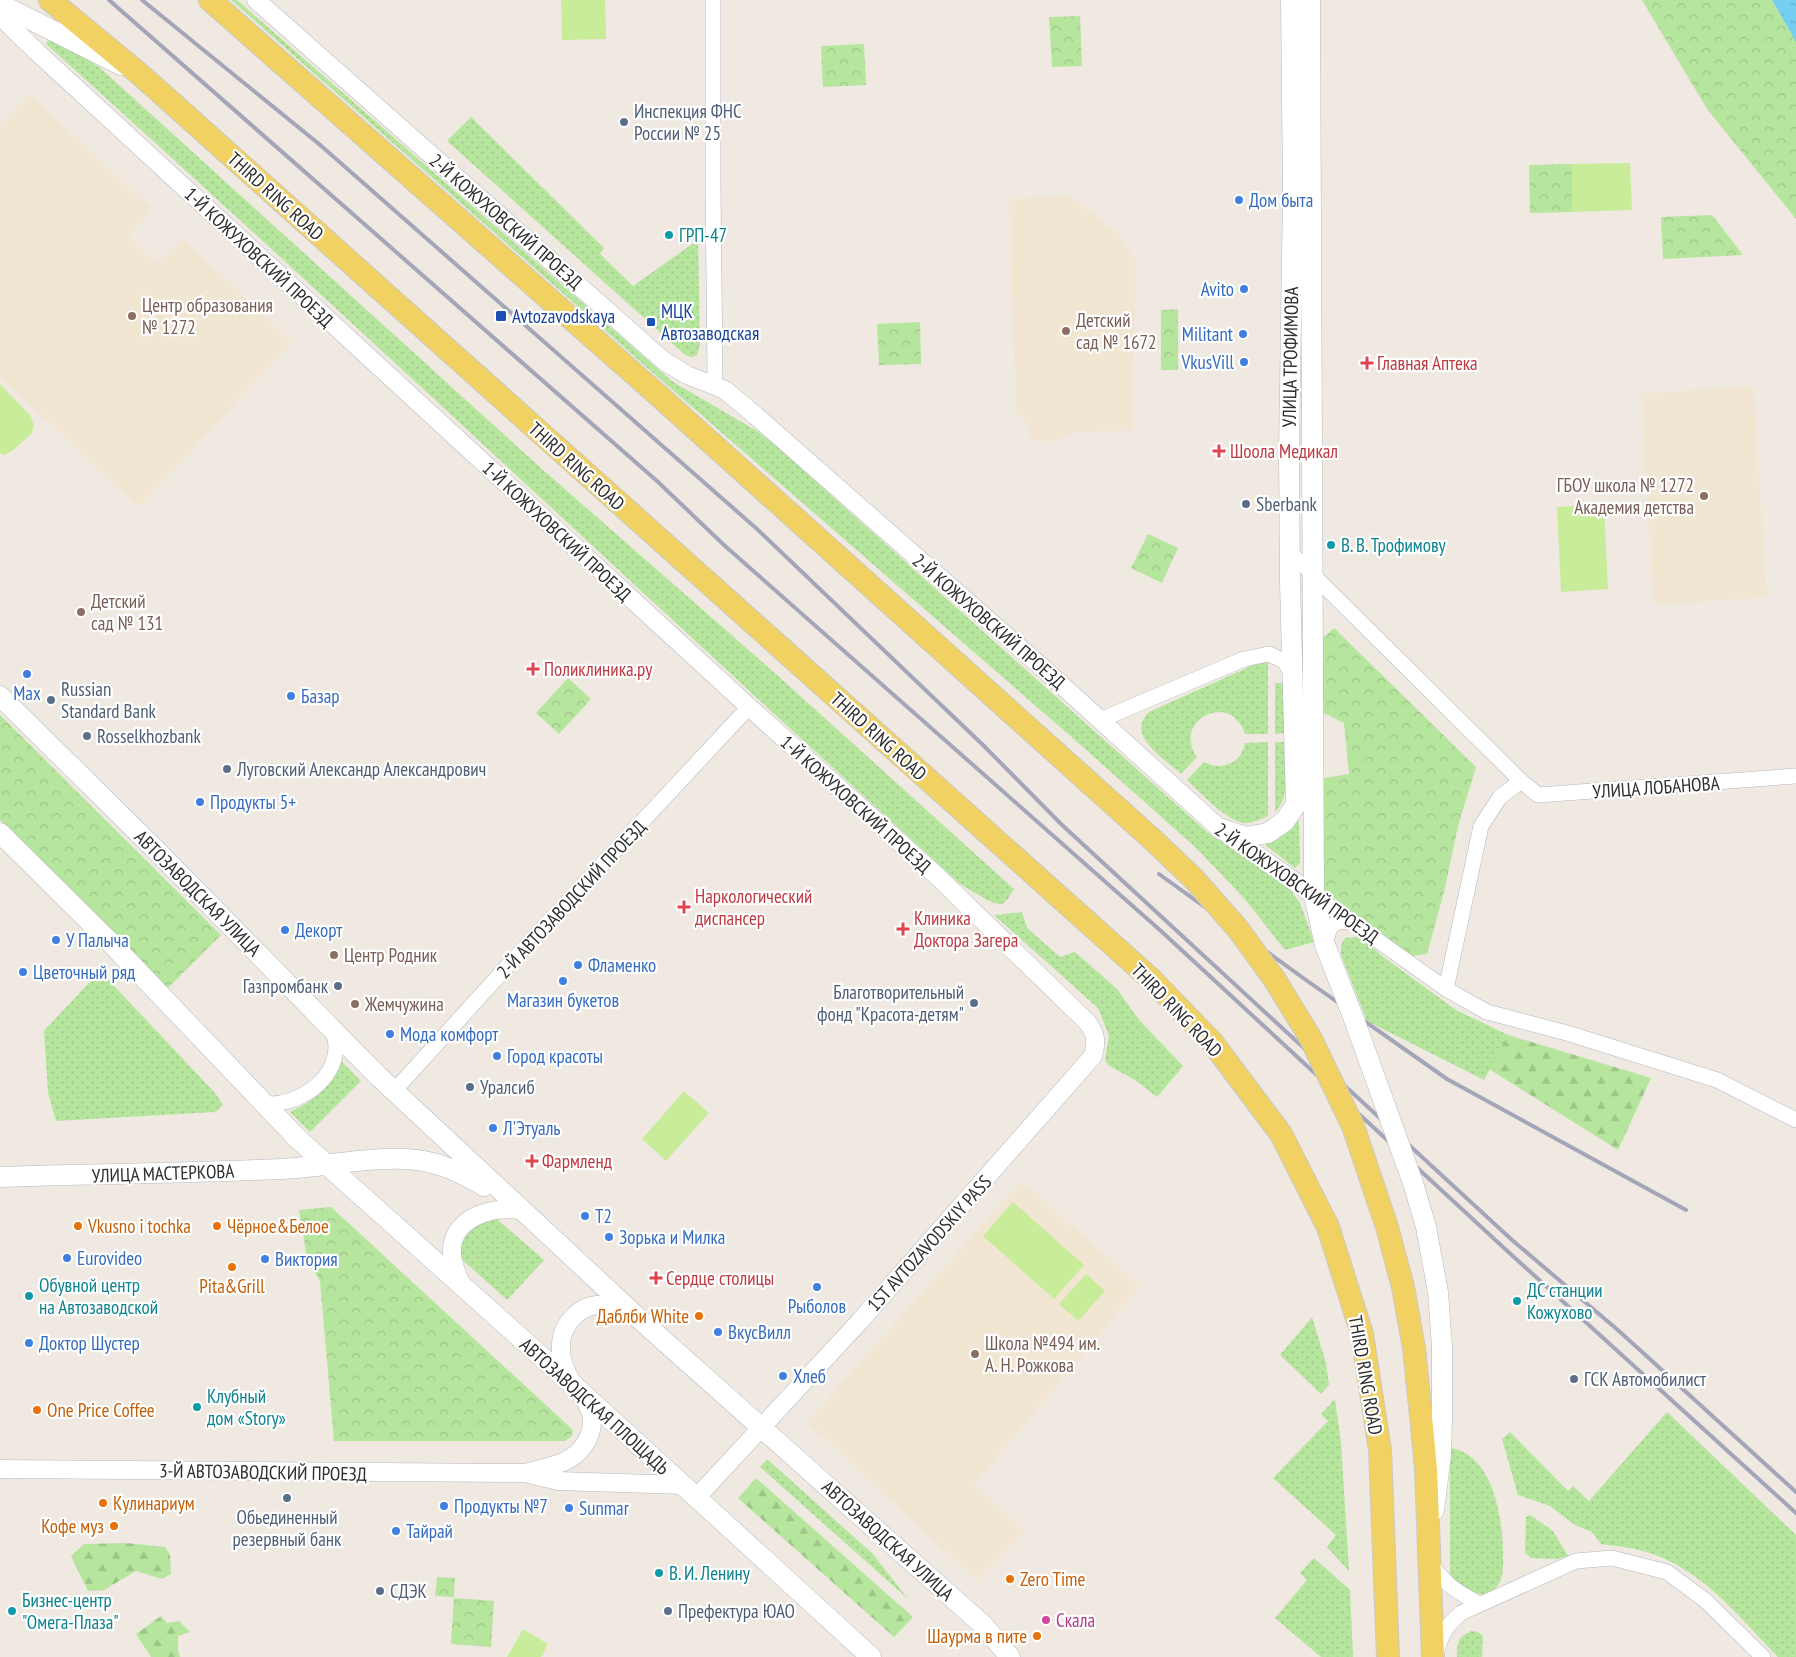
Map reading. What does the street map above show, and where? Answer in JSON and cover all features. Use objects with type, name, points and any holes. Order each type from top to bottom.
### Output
[{"type":"main road","name":"THIRD RING ROAD","points":[[50,0],[143,77],[1151,979],[1212,1042],[1281,1134],[1328,1227],[1362,1334],[1380,1450],[1388,1657]]},
{"type":"main road","points":[[210,0],[650,388],[1152,839],[1194,880],[1238,929],[1275,980],[1312,1039],[1353,1126],[1388,1227],[1403,1287],[1414,1348],[1432,1417],[1426,1469],[1434,1657]]},
{"type":"main road","name":"УЛИЦА ТРОФИМОВА","points":[[1219,828],[1246,837],[1268,833],[1285,821],[1296,804],[1289,452],[1292,192],[1291,0]]},
{"type":"main road","name":"УЛИЦА ТРОФИМОВА","points":[[1310,0],[1314,895],[1325,945],[1355,1022],[1413,1184],[1426,1227],[1438,1292],[1442,1347],[1432,1417]]},
{"type":"main road","points":[[0,4],[143,77]]},
{"type":"main road","name":"АВТОЗАВОДСКАЯ УЛИЦА","points":[[0,696],[161,855],[394,1091]]},
{"type":"main road","points":[[0,832],[107,939],[298,1139],[326,1165],[394,1158],[419,1160],[440,1165],[462,1174],[520,1208]]},
{"type":"main road","points":[[394,1091],[636,1316],[761,1427]]},
{"type":"main road","name":"УЛИЦА МАСТЕРКОВА","points":[[0,1177],[261,1170],[326,1165]]},
{"type":"main road","name":"АВТОЗАВОДСКАЯ ПЛОЩАДЬ","points":[[326,1165],[690,1491]]},
{"type":"main road","name":"АВТОЗАВОДСКАЯ УЛИЦА","points":[[761,1427],[983,1625],[1010,1657]]},
{"type":"main road","points":[[690,1491],[871,1657]]},
{"type":"main road","points":[[983,1625],[1022,1657]]},
{"type":"street","name":"2-Й КОЖУХОВСКИЙ ПРОЕЗД","points":[[256,0],[664,361],[687,376],[725,390],[756,416],[1100,720],[1219,828],[1446,989],[1487,1012],[1567,1033],[1716,1080],[1796,1120]]},
{"type":"street","points":[[713,0],[712,186],[715,374],[713,385]]},
{"type":"street","name":"1-Й КОЖУХОВСКИЙ ПРОЕЗД","points":[[0,16],[749,707],[938,877],[1087,1022],[1096,1038],[1093,1056]]},
{"type":"street","name":"УЛИЦА ЛОБАНОВА","points":[[1290,552],[1521,781],[1538,795],[1796,776]]},
{"type":"street","points":[[1100,720],[1244,659],[1269,654],[1284,661],[1293,676]]},
{"type":"street","name":"2-Й АВТОЗАВОДСКИЙ ПРОЕЗД","points":[[394,1091],[513,960],[749,707]]},
{"type":"street","points":[[1446,989],[1481,826],[1500,797],[1521,781]]},
{"type":"street","points":[[1325,945],[1328,931],[1333,924],[1342,921],[1353,922]]},
{"type":"street","points":[[264,1104],[274,1104],[299,1097],[314,1089],[321,1082],[329,1071],[334,1057],[336,1046],[334,1031]]},
{"type":"street","name":"1ST AVTOZAVODSKIY PASS","points":[[761,1427],[860,1321],[1093,1056]]},
{"type":"street","points":[[462,1286],[453,1258],[452,1247],[459,1231],[475,1216],[508,1208],[520,1208]]},
{"type":"street","name":"3-Й АВТОЗАВОДСКИЙ ПРОЕЗД","points":[[525,1473],[564,1462],[573,1457],[586,1442],[592,1430],[592,1418],[563,1364],[561,1346],[564,1331],[570,1320],[579,1311],[590,1306],[604,1305],[636,1316]]},
{"type":"street","points":[[690,1491],[761,1427]]},
{"type":"street","name":"3-Й АВТОЗАВОДСКИЙ ПРОЕЗД","points":[[0,1469],[525,1473],[558,1481],[690,1491]]},
{"type":"street","points":[[1429,1552],[1439,1576],[1452,1588],[1479,1604]]},
{"type":"street","points":[[1434,1657],[1440,1637],[1448,1624],[1460,1613],[1576,1561],[1612,1558],[1667,1572],[1706,1601],[1763,1657]]},
{"type":"shaded area","name":"Центр образования № 1272","points":[[29,94],[152,209],[128,236],[158,264],[182,239],[292,342],[139,507],[0,377],[0,126]]},
{"type":"shaded area","points":[[1071,196],[1121,237],[1135,260],[1133,430],[1072,433],[1056,441],[1031,441],[1029,424],[1016,414],[1009,199]]},
{"type":"shaded area","name":"ГБОУ школа № 1272 Академия детства","points":[[1753,386],[1767,597],[1654,605],[1641,394]]},
{"type":"shaded area","name":"Школа №494 им. А. Н. Рожкова","points":[[1021,1181],[1140,1286],[974,1485],[1025,1531],[977,1581],[807,1422]]},
{"type":"green space","points":[[231,0],[237,0],[673,382],[757,431],[775,445],[1207,832],[1282,882],[1300,903],[1314,942],[1285,950],[1243,897],[1195,847],[1075,740],[652,372]]},
{"type":"green space","points":[[561,0],[605,0],[606,39],[562,40]]},
{"type":"green space","points":[[1642,0],[1772,0],[1796,42],[1796,219],[1707,109]]},
{"type":"green space","points":[[1080,16],[1082,66],[1052,67],[1049,17]]},
{"type":"green space","points":[[48,40],[73,51],[99,67],[542,469],[777,675],[1014,889],[1007,900],[997,904],[959,883],[275,252],[46,44]]},
{"type":"green space","points":[[864,44],[866,85],[823,87],[821,46]]},
{"type":"green space","points":[[471,117],[604,248],[600,254],[633,286],[698,240],[700,344],[697,355],[691,357],[682,352],[447,141]]},
{"type":"green space","points":[[1630,163],[1632,210],[1572,212],[1572,164]]},
{"type":"green space","points":[[1572,164],[1572,212],[1530,213],[1529,165]]},
{"type":"green space","points":[[1712,215],[1743,255],[1663,259],[1661,217]]},
{"type":"green space","points":[[1178,309],[1178,370],[1161,370],[1161,310]]},
{"type":"green space","points":[[920,322],[921,364],[879,365],[877,324]]},
{"type":"green space","points":[[0,384],[30,415],[34,425],[32,433],[12,451],[3,455],[0,453]]},
{"type":"green space","points":[[1604,505],[1608,589],[1561,592],[1557,507]]},
{"type":"green space","points":[[1148,534],[1178,548],[1162,583],[1131,568]]},
{"type":"green space","points":[[1334,628],[1476,767],[1458,826],[1444,892],[1427,954],[1410,956],[1325,891],[1322,881],[1318,779],[1349,774],[1344,723],[1320,711],[1318,642]]},
{"type":"green space","points":[[1260,662],[1268,662],[1268,734],[1245,734],[1238,721],[1228,714],[1217,712],[1206,715],[1197,722],[1192,732],[1191,744],[1197,757],[1181,774],[1157,754],[1144,738],[1141,730],[1143,721],[1149,712]]},
{"type":"green space","points":[[568,678],[591,699],[559,734],[536,713]]},
{"type":"green space","points":[[1275,683],[1284,683],[1284,733],[1275,734]]},
{"type":"green space","points":[[0,715],[221,935],[167,989],[0,820]]},
{"type":"green space","points":[[1268,742],[1268,816],[1257,821],[1245,823],[1238,821],[1214,806],[1187,780],[1204,762],[1211,765],[1224,766],[1240,756],[1245,743]]},
{"type":"green space","points":[[1275,742],[1284,742],[1286,788],[1284,797],[1275,812]]},
{"type":"green space","points":[[1297,820],[1299,822],[1300,863],[1295,868],[1265,845]]},
{"type":"green space","points":[[1022,912],[1027,928],[1060,957],[1075,952],[1117,989],[1139,1020],[1183,1066],[1157,1097],[1135,1080],[1108,1065],[1105,1059],[1109,1036],[1098,1008],[994,915]]},
{"type":"green space","points":[[1356,937],[1367,942],[1382,956],[1456,1010],[1508,1035],[1484,1080],[1367,1021],[1341,955],[1341,945],[1345,938]]},
{"type":"green space","points":[[100,971],[216,1094],[223,1105],[215,1112],[56,1121],[48,1093],[44,1031]]},
{"type":"green space","points":[[1508,1035],[1651,1078],[1618,1150],[1489,1069]]},
{"type":"green space","points":[[341,1061],[361,1081],[310,1132],[290,1112],[315,1098],[321,1092]]},
{"type":"green space","points":[[684,1091],[709,1113],[666,1161],[642,1139]]},
{"type":"green space","points":[[1013,1202],[1084,1265],[1054,1299],[983,1236]]},
{"type":"green space","points":[[331,1207],[573,1430],[571,1437],[565,1441],[334,1441],[320,1281],[307,1257],[299,1210]]},
{"type":"green space","points":[[492,1215],[544,1260],[507,1300],[457,1255],[462,1234]]},
{"type":"green space","points":[[1086,1274],[1105,1291],[1078,1321],[1059,1304]]},
{"type":"green space","points":[[1312,1317],[1326,1363],[1329,1385],[1321,1394],[1280,1355]]},
{"type":"green space","points":[[1335,1399],[1341,1443],[1349,1571],[1327,1547],[1336,1535],[1273,1478],[1328,1421],[1321,1414]]},
{"type":"green space","points":[[1667,1412],[1796,1535],[1796,1657],[1778,1657],[1717,1594],[1683,1568],[1664,1558],[1643,1551],[1601,1544],[1592,1532],[1575,1525],[1550,1506],[1518,1495],[1502,1439],[1510,1432],[1568,1491],[1573,1486],[1589,1501]]},
{"type":"green space","points":[[1450,1448],[1465,1453],[1477,1462],[1486,1475],[1498,1508],[1503,1541],[1503,1571],[1500,1582],[1490,1594],[1476,1594],[1466,1591],[1458,1585],[1450,1573]]},
{"type":"green space","points":[[767,1459],[873,1554],[907,1598],[760,1467]]},
{"type":"green space","points":[[756,1478],[913,1617],[894,1637],[738,1498]]},
{"type":"green space","points":[[1530,1515],[1553,1531],[1568,1556],[1557,1559],[1531,1558],[1525,1553],[1526,1517]]},
{"type":"green space","points":[[126,1543],[165,1547],[170,1555],[171,1574],[162,1579],[136,1571],[104,1590],[88,1591],[71,1556],[84,1544]]},
{"type":"green space","points":[[1314,1558],[1350,1590],[1353,1657],[1321,1657],[1275,1618],[1307,1580],[1300,1573]]},
{"type":"green space","points":[[437,1577],[455,1578],[454,1597],[435,1596]]},
{"type":"green space","points":[[454,1598],[494,1601],[491,1647],[451,1644]]},
{"type":"green space","points":[[161,1616],[167,1623],[179,1621],[190,1632],[178,1636],[180,1657],[151,1657],[136,1634]]},
{"type":"green space","points":[[523,1629],[548,1644],[541,1657],[507,1657]]},
{"type":"green space","points":[[1471,1631],[1478,1632],[1483,1636],[1482,1657],[1457,1657],[1459,1641]]},
{"type":"water","points":[[1772,0],[1796,0],[1796,42]]},
{"type":"railway","points":[[109,0],[657,481],[724,545],[1161,931],[1504,1248],[1796,1513]]},
{"type":"railway","points":[[142,0],[319,144],[757,529],[983,745],[1061,824],[1512,1240],[1619,1331],[1796,1492]]},
{"type":"railway","points":[[1159,874],[1447,1079],[1686,1210]]},
{"type":"place","name":"Инспекция ФНС России № 25","points":[[624,122]]},
{"type":"place","name":"Дом быта","points":[[1239,200]]},
{"type":"place","name":"ГРП-47","points":[[669,235]]},
{"type":"place","name":"Avito","points":[[1244,289]]},
{"type":"place","name":"Центр образования № 1272","points":[[132,316]]},
{"type":"place","name":"Avtozavodskaya","points":[[501,316]]},
{"type":"place","name":"МЦК Автозаводская","points":[[651,322]]},
{"type":"place","name":"Детский сад № 1672","points":[[1066,331]]},
{"type":"place","name":"Militant","points":[[1243,334]]},
{"type":"place","name":"VkusVill","points":[[1244,362]]},
{"type":"place","name":"Главная Аптека","points":[[1367,363]]},
{"type":"place","name":"Шоола Медикал","points":[[1219,451]]},
{"type":"place","name":"ГБОУ школа № 1272 Академия детства","points":[[1704,496]]},
{"type":"place","name":"Sberbank","points":[[1246,504]]},
{"type":"place","name":"В. В. Трофимову","points":[[1331,545]]},
{"type":"place","name":"Детский сад № 131","points":[[81,612]]},
{"type":"place","name":"Поликлиника.ру","points":[[533,669]]},
{"type":"place","name":"Max","points":[[27,674]]},
{"type":"place","name":"Базар","points":[[291,696]]},
{"type":"place","name":"Russian Standard Bank","points":[[51,700]]},
{"type":"place","name":"Rosselkhozbank","points":[[87,736]]},
{"type":"place","name":"Луговский Александр Александрович","points":[[227,769]]},
{"type":"place","name":"Продукты 5+","points":[[200,802]]},
{"type":"place","name":"Наркологический диспансер","points":[[684,907]]},
{"type":"place","name":"Клиника Доктора Загера","points":[[903,929]]},
{"type":"place","name":"Декорт","points":[[285,930]]},
{"type":"place","name":"У Палыча","points":[[56,940]]},
{"type":"place","name":"Центр Родник","points":[[334,955]]},
{"type":"place","name":"Фламенко","points":[[578,965]]},
{"type":"place","name":"Цветочный ряд","points":[[23,972]]},
{"type":"place","name":"Магазин букетов","points":[[563,981]]},
{"type":"place","name":"Газпромбанк","points":[[338,986]]},
{"type":"place","name":"Благотворительный фонд \"Красота-детям\"","points":[[974,1003]]},
{"type":"place","name":"Жемчужина","points":[[355,1004]]},
{"type":"place","name":"Мода комфорт","points":[[390,1034]]},
{"type":"place","name":"Город красоты","points":[[497,1056]]},
{"type":"place","name":"Уралсиб","points":[[470,1087]]},
{"type":"place","name":"Л'Этуаль","points":[[493,1128]]},
{"type":"place","name":"Фармленд","points":[[532,1161]]},
{"type":"place","name":"T2","points":[[585,1216]]},
{"type":"place","name":"Vkusno i tochka","points":[[78,1226]]},
{"type":"place","name":"Чёрное&Белое","points":[[217,1226]]},
{"type":"place","name":"Зорька и Милка","points":[[609,1237]]},
{"type":"place","name":"Eurovideo","points":[[67,1258]]},
{"type":"place","name":"Виктория","points":[[265,1259]]},
{"type":"place","name":"Pita&Grill","points":[[232,1267]]},
{"type":"place","name":"Сердце столицы","points":[[656,1278]]},
{"type":"place","name":"Рыболов","points":[[817,1287]]},
{"type":"place","name":"Обувной центр на Автозаводской","points":[[29,1296]]},
{"type":"place","name":"ДС станции Кожухово","points":[[1517,1301]]},
{"type":"place","name":"Даблби White","points":[[699,1316]]},
{"type":"place","name":"ВкусВилл","points":[[718,1332]]},
{"type":"place","name":"Доктор Шустер","points":[[29,1343]]},
{"type":"place","name":"Школа №494 им. А. Н. Рожкова","points":[[975,1354]]},
{"type":"place","name":"Хлеб","points":[[783,1376]]},
{"type":"place","name":"ГСК Автомобилист","points":[[1574,1379]]},
{"type":"place","name":"Клубный дом «Story»","points":[[197,1407]]},
{"type":"place","name":"One Price Coffee","points":[[37,1410]]},
{"type":"place","name":"Обьединенный резервный банк","points":[[287,1498]]},
{"type":"place","name":"Кулинариум","points":[[103,1503]]},
{"type":"place","name":"Продукты №7","points":[[444,1506]]},
{"type":"place","name":"Sunmar","points":[[569,1508]]},
{"type":"place","name":"Кофе муз","points":[[114,1526]]},
{"type":"place","name":"Тайрай","points":[[396,1531]]},
{"type":"place","name":"В. И. Ленину","points":[[659,1573]]},
{"type":"place","name":"Zero Time","points":[[1010,1579]]},
{"type":"place","name":"СДЭК","points":[[380,1591]]},
{"type":"place","name":"Бизнес-центр \"Омега-Плаза\"","points":[[12,1611]]},
{"type":"place","name":"Префектура ЮАО","points":[[668,1611]]},
{"type":"place","name":"Скала","points":[[1046,1620]]},
{"type":"place","name":"Шаурма в пите","points":[[1037,1636]]}]
